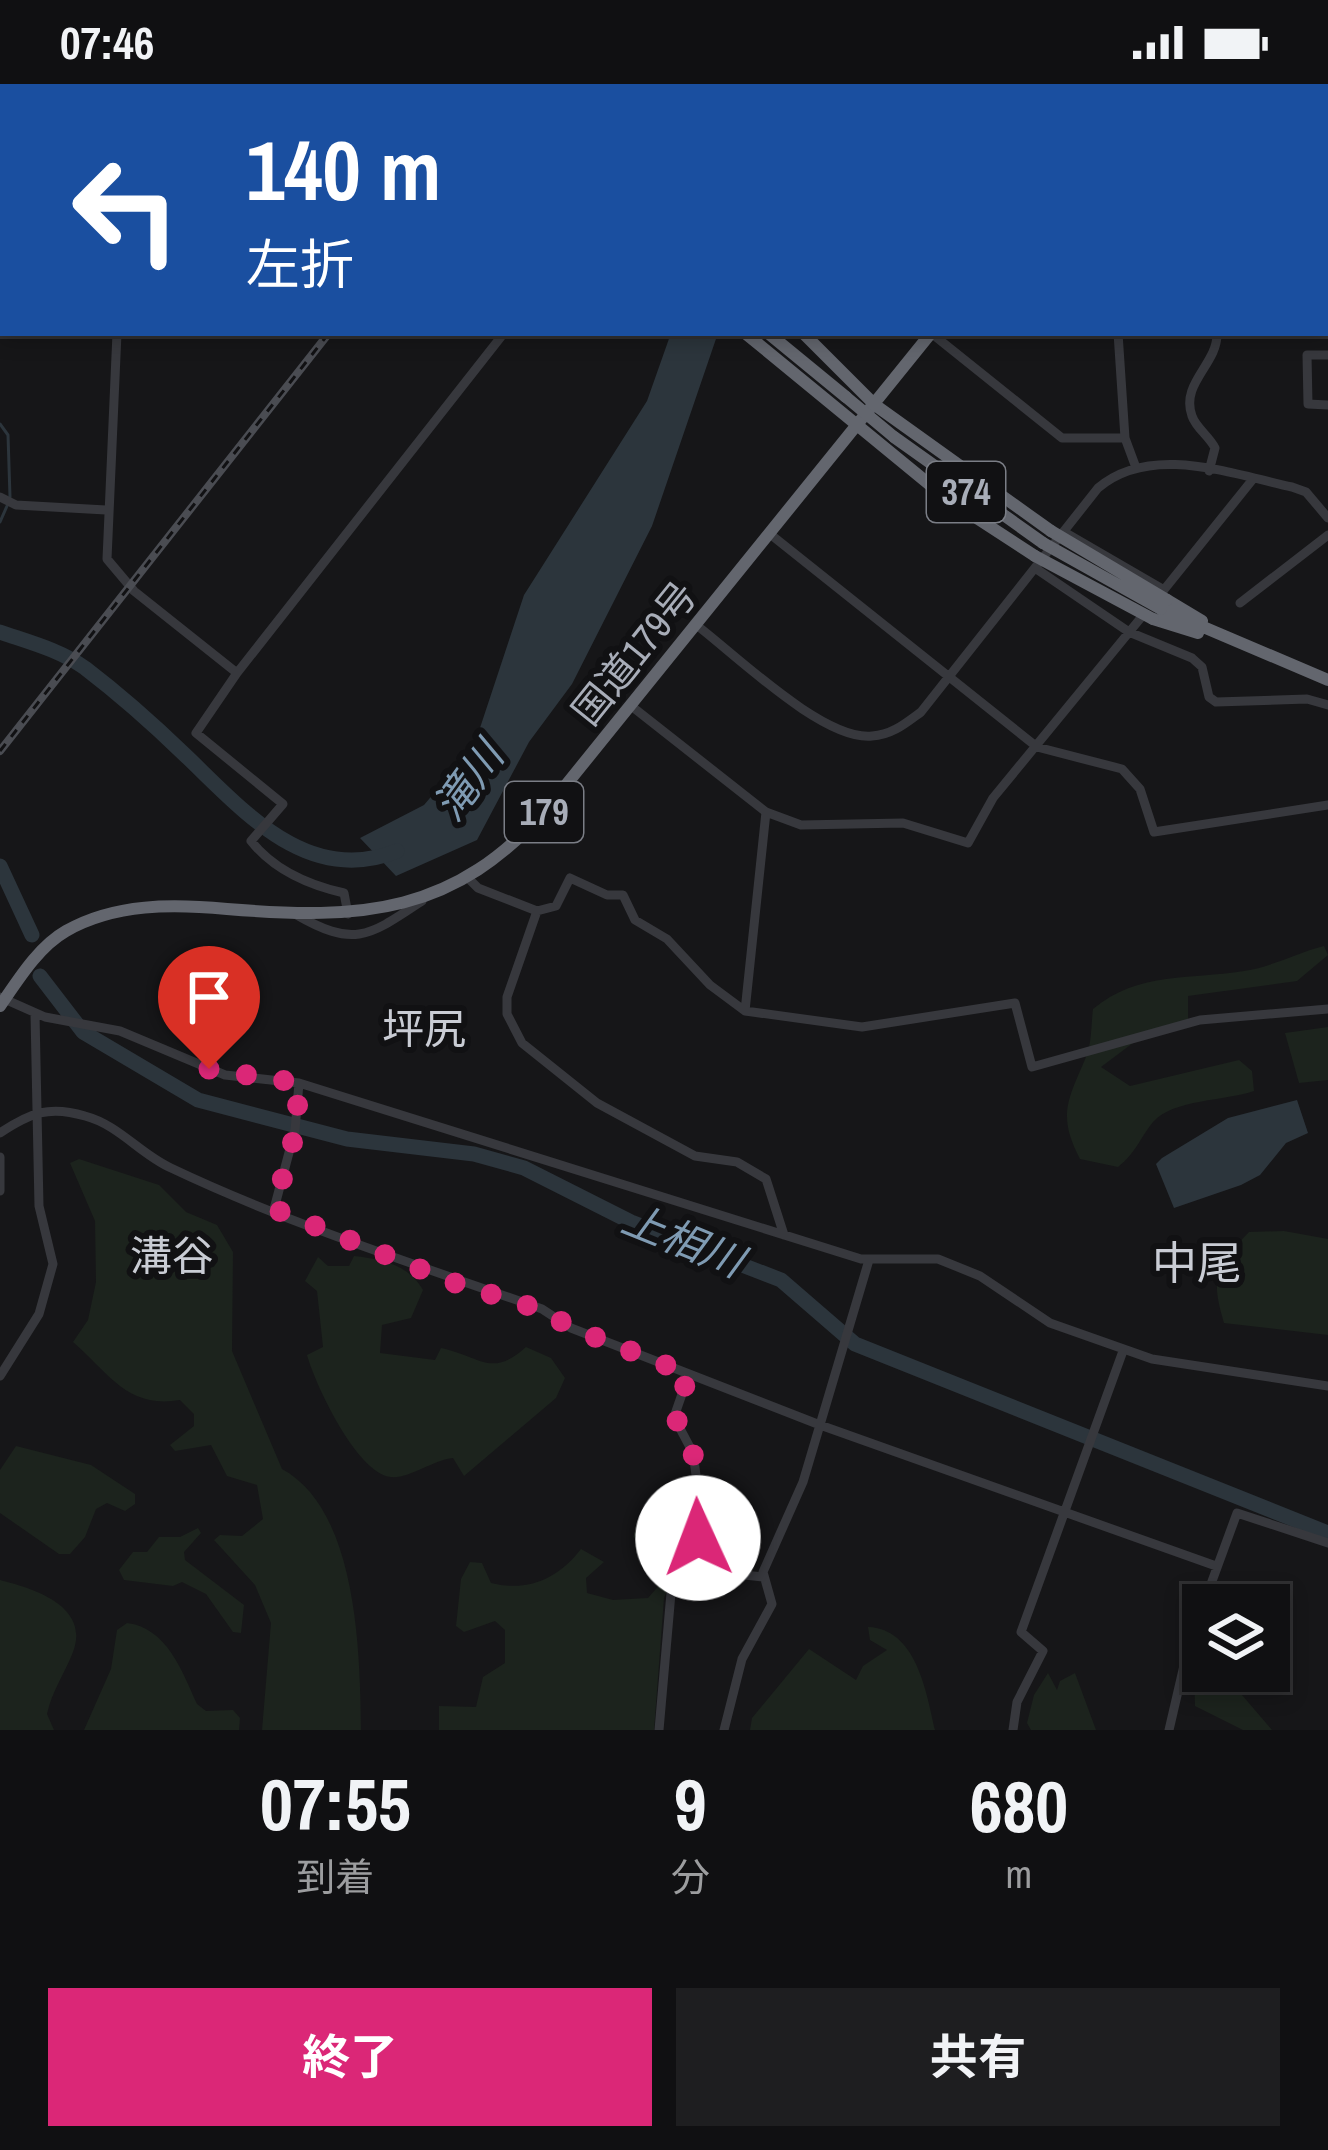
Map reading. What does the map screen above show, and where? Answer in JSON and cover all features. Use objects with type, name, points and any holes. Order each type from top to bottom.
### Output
[{"type":"highway","points":[[749,336],[946,498],[1046,546]]},
{"type":"highway","name":"374","points":[[772,336],[894,436],[1046,546],[1244,645],[1328,676]]},
{"type":"highway","points":[[806,336],[875,405],[1046,546]]},
{"type":"highway","name":"国道179号","points":[[1,1001],[63,932],[93,919],[138,908],[182,905],[348,914],[422,901],[468,878],[524,836],[929,336]]},
{"type":"street","points":[[117,336],[105,548],[112,570],[237,673]]},
{"type":"street","points":[[348,914],[344,893],[287,872],[251,841],[283,804],[196,733],[237,673],[502,336]]},
{"type":"street","points":[[935,336],[1062,438],[1125,437]]},
{"type":"street","points":[[1118,336],[1125,437],[1135,465]]},
{"type":"street","points":[[1209,471],[1215,448],[1193,422],[1190,392],[1217,343],[1216,336]]},
{"type":"street","points":[[1328,355],[1307,355],[1307,404],[1328,405]]},
{"type":"street","points":[[695,623],[833,730],[874,736],[899,729],[950,677],[1046,546],[1098,488],[1135,465],[1209,471],[1306,492],[1328,518]]},
{"type":"street","points":[[630,704],[766,812],[800,825],[903,823],[968,843],[993,798],[1130,632],[1161,604],[1253,478]]},
{"type":"street","points":[[0,497],[16,505],[106,510]]},
{"type":"street","points":[[770,534],[1037,747],[1122,769],[1140,789],[1154,832],[1328,804]]},
{"type":"street","points":[[1240,603],[1328,535]]},
{"type":"street","points":[[1046,546],[1161,604]]},
{"type":"street","points":[[1046,546],[1130,632],[1160,649],[1192,658],[1216,702],[1307,699],[1328,705]]},
{"type":"street","points":[[746,1011],[766,812]]},
{"type":"street","points":[[468,878],[478,888],[537,911],[556,906],[570,878],[607,895],[623,895],[634,920],[667,939],[710,985],[746,1011],[862,1027],[1015,1003],[1032,1066],[1200,1020],[1328,1009]]},
{"type":"street","points":[[295,914],[343,938],[362,936],[422,901]]},
{"type":"street","points":[[537,911],[507,997],[508,1014],[523,1043],[597,1103],[695,1156],[736,1162],[766,1179],[784,1235]]},
{"type":"street","points":[[1,1001],[35,1014],[120,1031],[225,1075],[299,1083],[869,1260],[938,1259],[997,1286],[1050,1323],[1123,1351],[1178,1365],[1328,1386]]},
{"type":"street","points":[[0,1376],[4,1355],[32,1328],[51,1278],[39,1206],[35,1014]]},
{"type":"street","points":[[274,1209],[296,1126],[299,1083]]},
{"type":"street","points":[[0,1133],[38,1109],[87,1116],[112,1126],[170,1168],[449,1281],[542,1310],[572,1328],[820,1425],[1216,1566]]},
{"type":"street","points":[[0,1156],[0,1191]]},
{"type":"street","points":[[724,1730],[742,1659],[772,1604],[763,1577],[820,1425],[869,1260]]},
{"type":"street","points":[[1013,1730],[1016,1702],[1043,1652],[1021,1632],[1123,1351]]},
{"type":"street","points":[[659,1730],[671,1593],[692,1556],[701,1512],[693,1453],[674,1417],[689,1374]]},
{"type":"street","points":[[1168,1730],[1189,1644],[1233,1519],[1242,1511],[1328,1543]]},
{"type":"street","points":[[692,1556],[728,1572],[763,1577]]},
{"type":"shaded area","points":[[1324,946],[1328,955],[1297,981],[1188,996],[1188,1024],[1133,1043],[1101,1067],[1130,1086],[1239,1060],[1252,1071],[1254,1091],[1162,1114],[1118,1167],[1080,1159],[1067,1119],[1088,1052],[1093,1009],[1146,983],[1254,969]]},
{"type":"shaded area","points":[[1328,1027],[1328,1080],[1299,1083],[1285,1033]]},
{"type":"shaded area","points":[[79,1159],[159,1185],[186,1212],[217,1225],[233,1252],[232,1351],[282,1469],[307,1489],[326,1516],[350,1586],[361,1730],[262,1730],[271,1623],[255,1585],[214,1540],[220,1535],[242,1536],[263,1519],[257,1485],[227,1476],[211,1445],[175,1451],[170,1445],[194,1426],[194,1414],[180,1400],[132,1394],[73,1342],[88,1320],[96,1282],[95,1221],[70,1163]]},
{"type":"shaded area","points":[[1284,1231],[1328,1239],[1328,1335],[1224,1323],[1217,1283],[1229,1254],[1249,1232]]},
{"type":"shaded area","points":[[354,1256],[402,1269],[423,1290],[411,1318],[382,1325],[380,1353],[435,1360],[441,1348],[495,1363],[526,1347],[551,1358],[565,1378],[556,1398],[464,1476],[453,1458],[398,1477],[378,1472],[339,1426],[307,1355],[323,1347],[317,1291],[305,1281],[318,1257],[328,1266],[349,1266]]},
{"type":"shaded area","points":[[16,1446],[91,1465],[135,1494],[135,1504],[125,1511],[107,1503],[96,1509],[85,1537],[70,1554],[59,1554],[0,1513],[0,1470]]},
{"type":"shaded area","points":[[679,1508],[689,1514],[687,1545],[664,1598],[654,1730],[439,1730],[439,1706],[476,1707],[483,1677],[505,1663],[505,1630],[495,1621],[464,1632],[456,1626],[461,1579],[470,1562],[482,1563],[491,1583],[517,1586],[552,1575],[581,1549],[604,1562],[586,1578],[587,1593],[613,1600],[648,1598],[663,1581],[665,1570],[657,1564],[656,1549],[633,1537],[640,1519],[665,1525]]},
{"type":"shaded area","points":[[198,1528],[201,1533],[184,1552],[185,1560],[244,1605],[241,1633],[233,1632],[206,1594],[182,1582],[173,1586],[124,1580],[119,1570],[133,1552],[147,1552],[159,1537],[180,1537]]},
{"type":"shaded area","points":[[0,1580],[55,1601],[74,1622],[73,1652],[47,1714],[54,1730],[0,1730]]},
{"type":"shaded area","points":[[127,1623],[163,1642],[197,1704],[206,1711],[233,1710],[240,1718],[239,1730],[84,1730],[111,1669],[117,1630]]},
{"type":"shaded area","points":[[868,1627],[884,1630],[908,1650],[923,1680],[935,1730],[750,1730],[752,1718],[809,1649],[856,1680],[863,1666],[887,1650],[870,1640]]},
{"type":"shaded area","points":[[1048,1673],[1057,1690],[1060,1681],[1075,1673],[1096,1730],[1031,1730],[1027,1723],[1034,1695]]},
{"type":"shaded area","points":[[1195,1692],[1241,1692],[1272,1730],[1243,1730],[1195,1706]]},
{"type":"water","points":[[670,336],[717,336],[652,526],[572,684],[529,742],[477,840],[396,876],[360,838],[424,805],[474,746],[524,595],[647,401]]},
{"type":"water","points":[[1297,1100],[1308,1133],[1286,1143],[1260,1175],[1174,1208],[1156,1164],[1162,1158],[1228,1118]]},
{"type":"waterway","points":[[0,424],[8,435],[10,497]]},
{"type":"waterway","points":[[0,522],[7,506]]},
{"type":"waterway","name":"滝川","points":[[0,632],[55,651],[85,668],[279,837],[334,859],[364,859],[397,851]]},
{"type":"waterway","name":"上相川","points":[[0,866],[32,935]]},
{"type":"waterway","name":"上相川","points":[[40,976],[83,1032],[198,1100],[347,1139],[474,1154],[524,1168],[631,1222],[781,1280],[855,1344],[1328,1533]]},
{"type":"railway","points":[[0,751],[327,336]]},
{"type":"district","name":"坪尻","points":[[424,1029]]},
{"type":"district","name":"溝谷","points":[[172,1256]]},
{"type":"district","name":"中尾","points":[[1197,1262]]},
{"type":"route","points":[[209,1069],[299,1083],[296,1130],[274,1209],[449,1281],[518,1300],[572,1328],[689,1374],[674,1417],[693,1453],[701,1512],[698,1538]]}]
